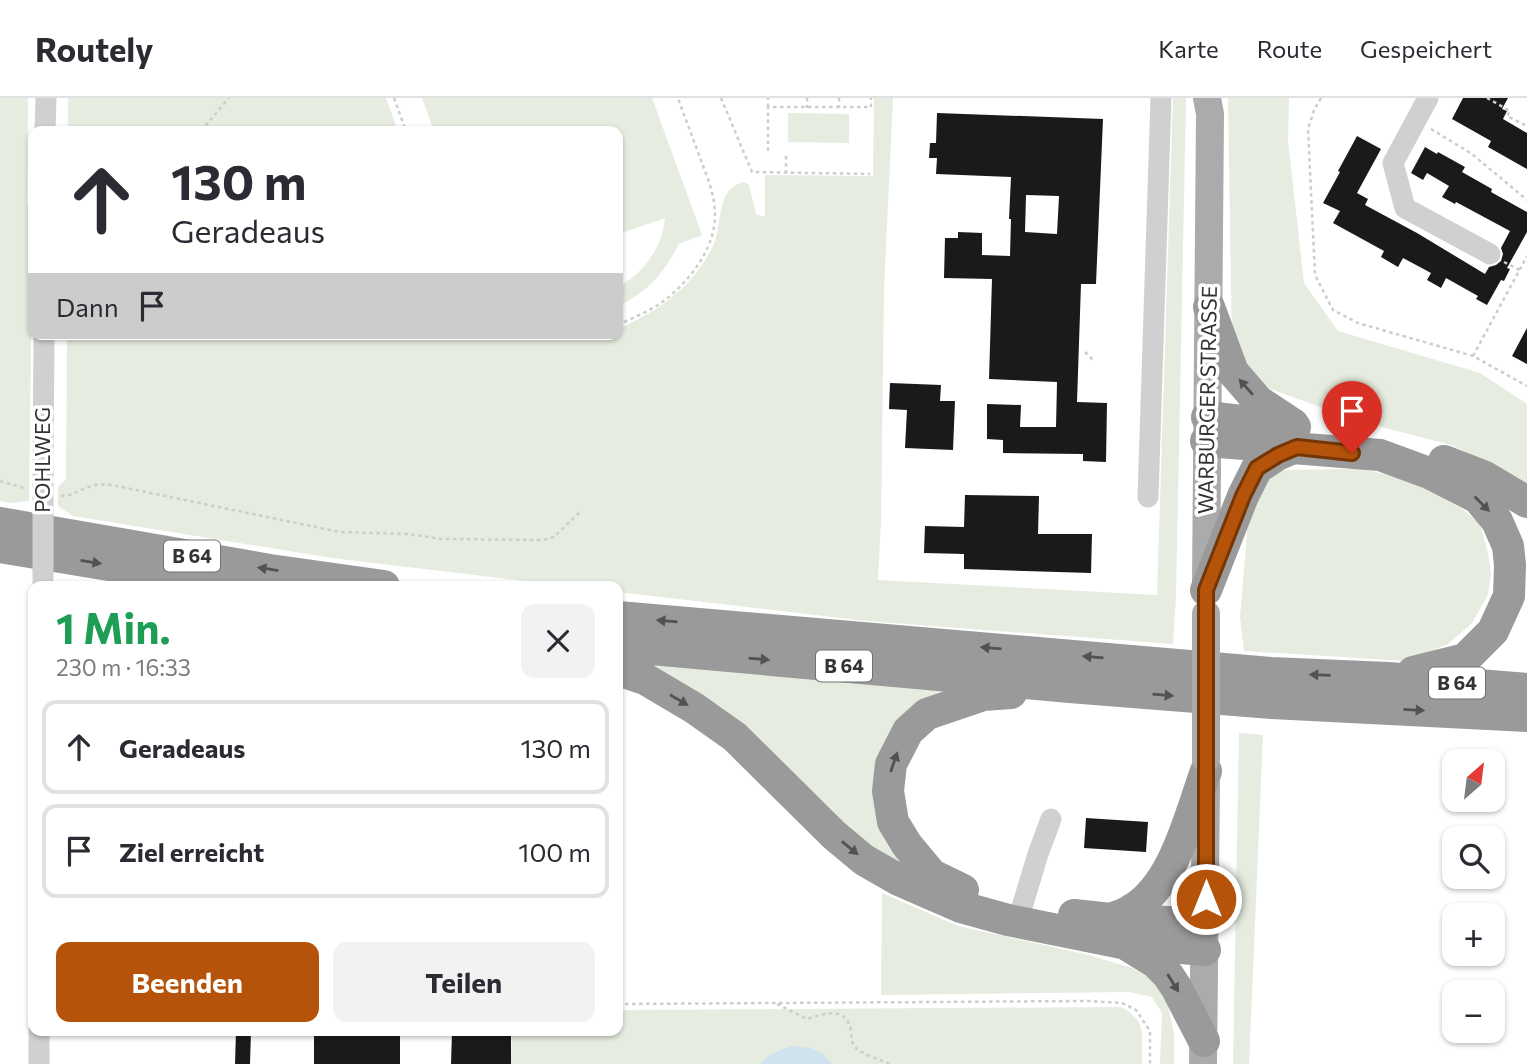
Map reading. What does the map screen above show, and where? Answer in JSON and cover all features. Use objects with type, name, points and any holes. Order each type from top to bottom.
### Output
[{"type":"highway","points":[[1209,307],[1233,372],[1258,401],[1278,415],[1298,438],[1380,455],[1429,472],[1478,498],[1497,521],[1508,546],[1509,596],[1493,631],[1465,659],[1388,678]]},
{"type":"highway","points":[[1207,429],[1298,438],[1441,460],[1485,477],[1527,502]]},
{"type":"highway","points":[[1206,602],[1243,496],[1257,468],[1298,438]]},
{"type":"highway","name":"B 64","points":[[0,523],[348,581]]},
{"type":"highway","name":"B 64","points":[[0,547],[206,581]]},
{"type":"highway","name":"B 64","points":[[623,617],[1271,673],[1388,678],[1527,689]]},
{"type":"highway","name":"B 64","points":[[623,646],[1272,704],[1527,716]]},
{"type":"highway","points":[[623,672],[645,680],[694,708],[735,737],[834,835],[864,860],[899,880],[961,908],[1008,920],[1205,937]]},
{"type":"highway","points":[[1070,687],[983,695],[927,714],[908,731],[891,764],[888,791],[893,821],[907,845],[932,875],[974,896],[1117,931],[1168,975],[1176,987],[1204,1053]]},
{"type":"highway","points":[[1117,931],[1133,909],[1150,895],[1164,878],[1175,858],[1206,765]]},
{"type":"main road","name":"WARBURGER STRASSE","points":[[1204,1053],[1210,103]]},
{"type":"street","points":[[46,98],[46,126]]},
{"type":"street","points":[[1148,497],[1161,98]]},
{"type":"street","points":[[1428,98],[1393,163],[1405,208],[1490,254]]},
{"type":"street","name":"POHLWEG","points":[[43,581],[44,340]]},
{"type":"street","points":[[1022,907],[1051,819]]},
{"type":"street","points":[[39,1036],[39,1064]]},
{"type":"path","points":[[205,126],[229,98]]},
{"type":"path","points":[[394,98],[404,126]]},
{"type":"path","points":[[623,323],[661,303],[682,284],[699,263],[713,234],[715,214],[711,189],[678,98]]},
{"type":"path","points":[[721,98],[752,172],[870,174]]},
{"type":"path","points":[[768,98],[768,151]]},
{"type":"path","points":[[807,98],[807,108]]},
{"type":"path","points":[[839,98],[839,108]]},
{"type":"path","points":[[768,107],[871,107],[871,98]]},
{"type":"path","points":[[1321,98],[1308,128],[1315,275],[1333,310],[1358,323],[1473,356],[1527,386]]},
{"type":"path","points":[[1487,98],[1510,111],[1507,116],[1527,126]]},
{"type":"path","points":[[1415,120],[1472,154],[1527,200]]},
{"type":"path","points":[[786,156],[786,174]]},
{"type":"path","points":[[1473,356],[1527,256]]},
{"type":"path","points":[[1085,352],[1093,360]]},
{"type":"path","points":[[0,481],[23,487]]},
{"type":"path","points":[[58,496],[69,496],[101,484],[112,485],[340,533],[408,534],[441,539],[543,540],[554,537],[581,511]]},
{"type":"path","points":[[774,1003],[807,1019],[821,1014],[842,1015],[849,1022],[853,1044],[857,1050],[890,1064]]},
{"type":"path","points":[[623,1004],[1122,1003],[1136,1010],[1150,1031],[1150,1064]]},
{"type":"shaded area","points":[[0,98],[28,98],[28,340],[31,340],[29,501],[0,501]]},
{"type":"shaded area","points":[[68,98],[386,98],[396,126],[68,126]]},
{"type":"shaded area","points":[[422,98],[652,98],[702,235],[679,244],[654,281],[623,304],[623,284],[644,267],[656,250],[665,218],[623,233],[623,126],[432,126]]},
{"type":"shaded area","points":[[874,98],[893,98],[884,289],[878,580],[1157,595],[1173,98],[1186,98],[1173,644],[866,621],[623,593],[623,581],[525,581],[332,558],[73,516],[58,506],[58,487],[66,479],[67,340],[623,340],[623,326],[648,314],[673,296],[685,286],[705,261],[716,238],[724,200],[735,186],[744,182],[749,185],[756,214],[765,217],[765,175],[873,176]]},
{"type":"shaded area","points":[[1228,98],[1289,98],[1288,141],[1304,283],[1338,331],[1480,373],[1527,404],[1527,488],[1507,472],[1451,445],[1359,421],[1265,387],[1239,373],[1232,345]]},
{"type":"shaded area","points":[[788,113],[849,114],[849,143],[788,142]]},
{"type":"shaded area","points":[[1365,469],[1412,482],[1461,508],[1480,524],[1491,575],[1488,595],[1472,623],[1448,644],[1407,661],[1244,651],[1240,617],[1248,522],[1273,470]]},
{"type":"shaded area","points":[[623,656],[965,688],[886,759],[926,878],[893,865],[623,660]]},
{"type":"shaded area","points":[[1239,733],[1263,735],[1249,1064],[1233,1064]]},
{"type":"shaded area","points":[[882,893],[958,926],[1089,955],[1132,968],[1148,977],[1161,991],[1168,1005],[1174,1034],[1174,1064],[1160,1064],[1162,1013],[1152,997],[1129,992],[881,995]]},
{"type":"shaded area","points":[[1121,1007],[1140,1024],[1142,1064],[511,1064],[512,1036],[623,1036],[623,1010]]},
{"type":"water","points":[[793,1046],[815,1050],[832,1064],[760,1064],[771,1055]]},
{"type":"building","points":[[1463,98],[1508,98],[1502,109],[1507,111],[1503,119],[1527,133],[1527,169],[1488,147],[1491,141],[1452,119]]},
{"type":"building","points":[[937,113],[1103,119],[1096,284],[1081,284],[1077,402],[1107,403],[1106,462],[1083,461],[1083,454],[1003,453],[1003,440],[987,439],[987,404],[1021,405],[1020,427],[1056,427],[1057,382],[989,379],[992,279],[944,278],[945,238],[958,238],[958,232],[982,233],[982,255],[1010,256],[1011,177],[936,174],[937,158],[929,158],[930,143],[936,143]],"holes":[[[1026,195],[1059,196],[1057,234],[1025,232]]]},
{"type":"building","points":[[1357,136],[1381,149],[1357,193],[1368,199],[1365,205],[1485,274],[1489,267],[1501,261],[1501,248],[1510,231],[1442,197],[1449,186],[1427,173],[1423,180],[1411,173],[1425,147],[1465,167],[1462,172],[1527,212],[1527,232],[1507,268],[1510,269],[1504,281],[1501,280],[1487,305],[1476,299],[1478,296],[1446,278],[1441,288],[1427,280],[1431,273],[1403,258],[1398,267],[1381,257],[1384,251],[1333,223],[1340,211],[1323,203]]},
{"type":"building","points":[[1527,328],[1527,364],[1512,356]]},
{"type":"building","points":[[890,383],[941,385],[940,401],[955,401],[953,450],[905,448],[907,410],[889,409]]},
{"type":"building","points":[[965,495],[1039,496],[1038,534],[1092,534],[1091,573],[964,569],[964,554],[924,553],[925,526],[964,527]]},
{"type":"building","points":[[1086,818],[1148,822],[1146,852],[1084,848]]},
{"type":"building","points":[[236,1036],[251,1036],[250,1064],[235,1064]]},
{"type":"building","points":[[314,1036],[400,1036],[400,1064],[314,1064]]},
{"type":"building","points":[[452,1036],[511,1036],[511,1064],[451,1064]]},
{"type":"route","points":[[1206,899],[1206,590],[1243,496],[1257,468],[1297,447],[1352,453]]}]
